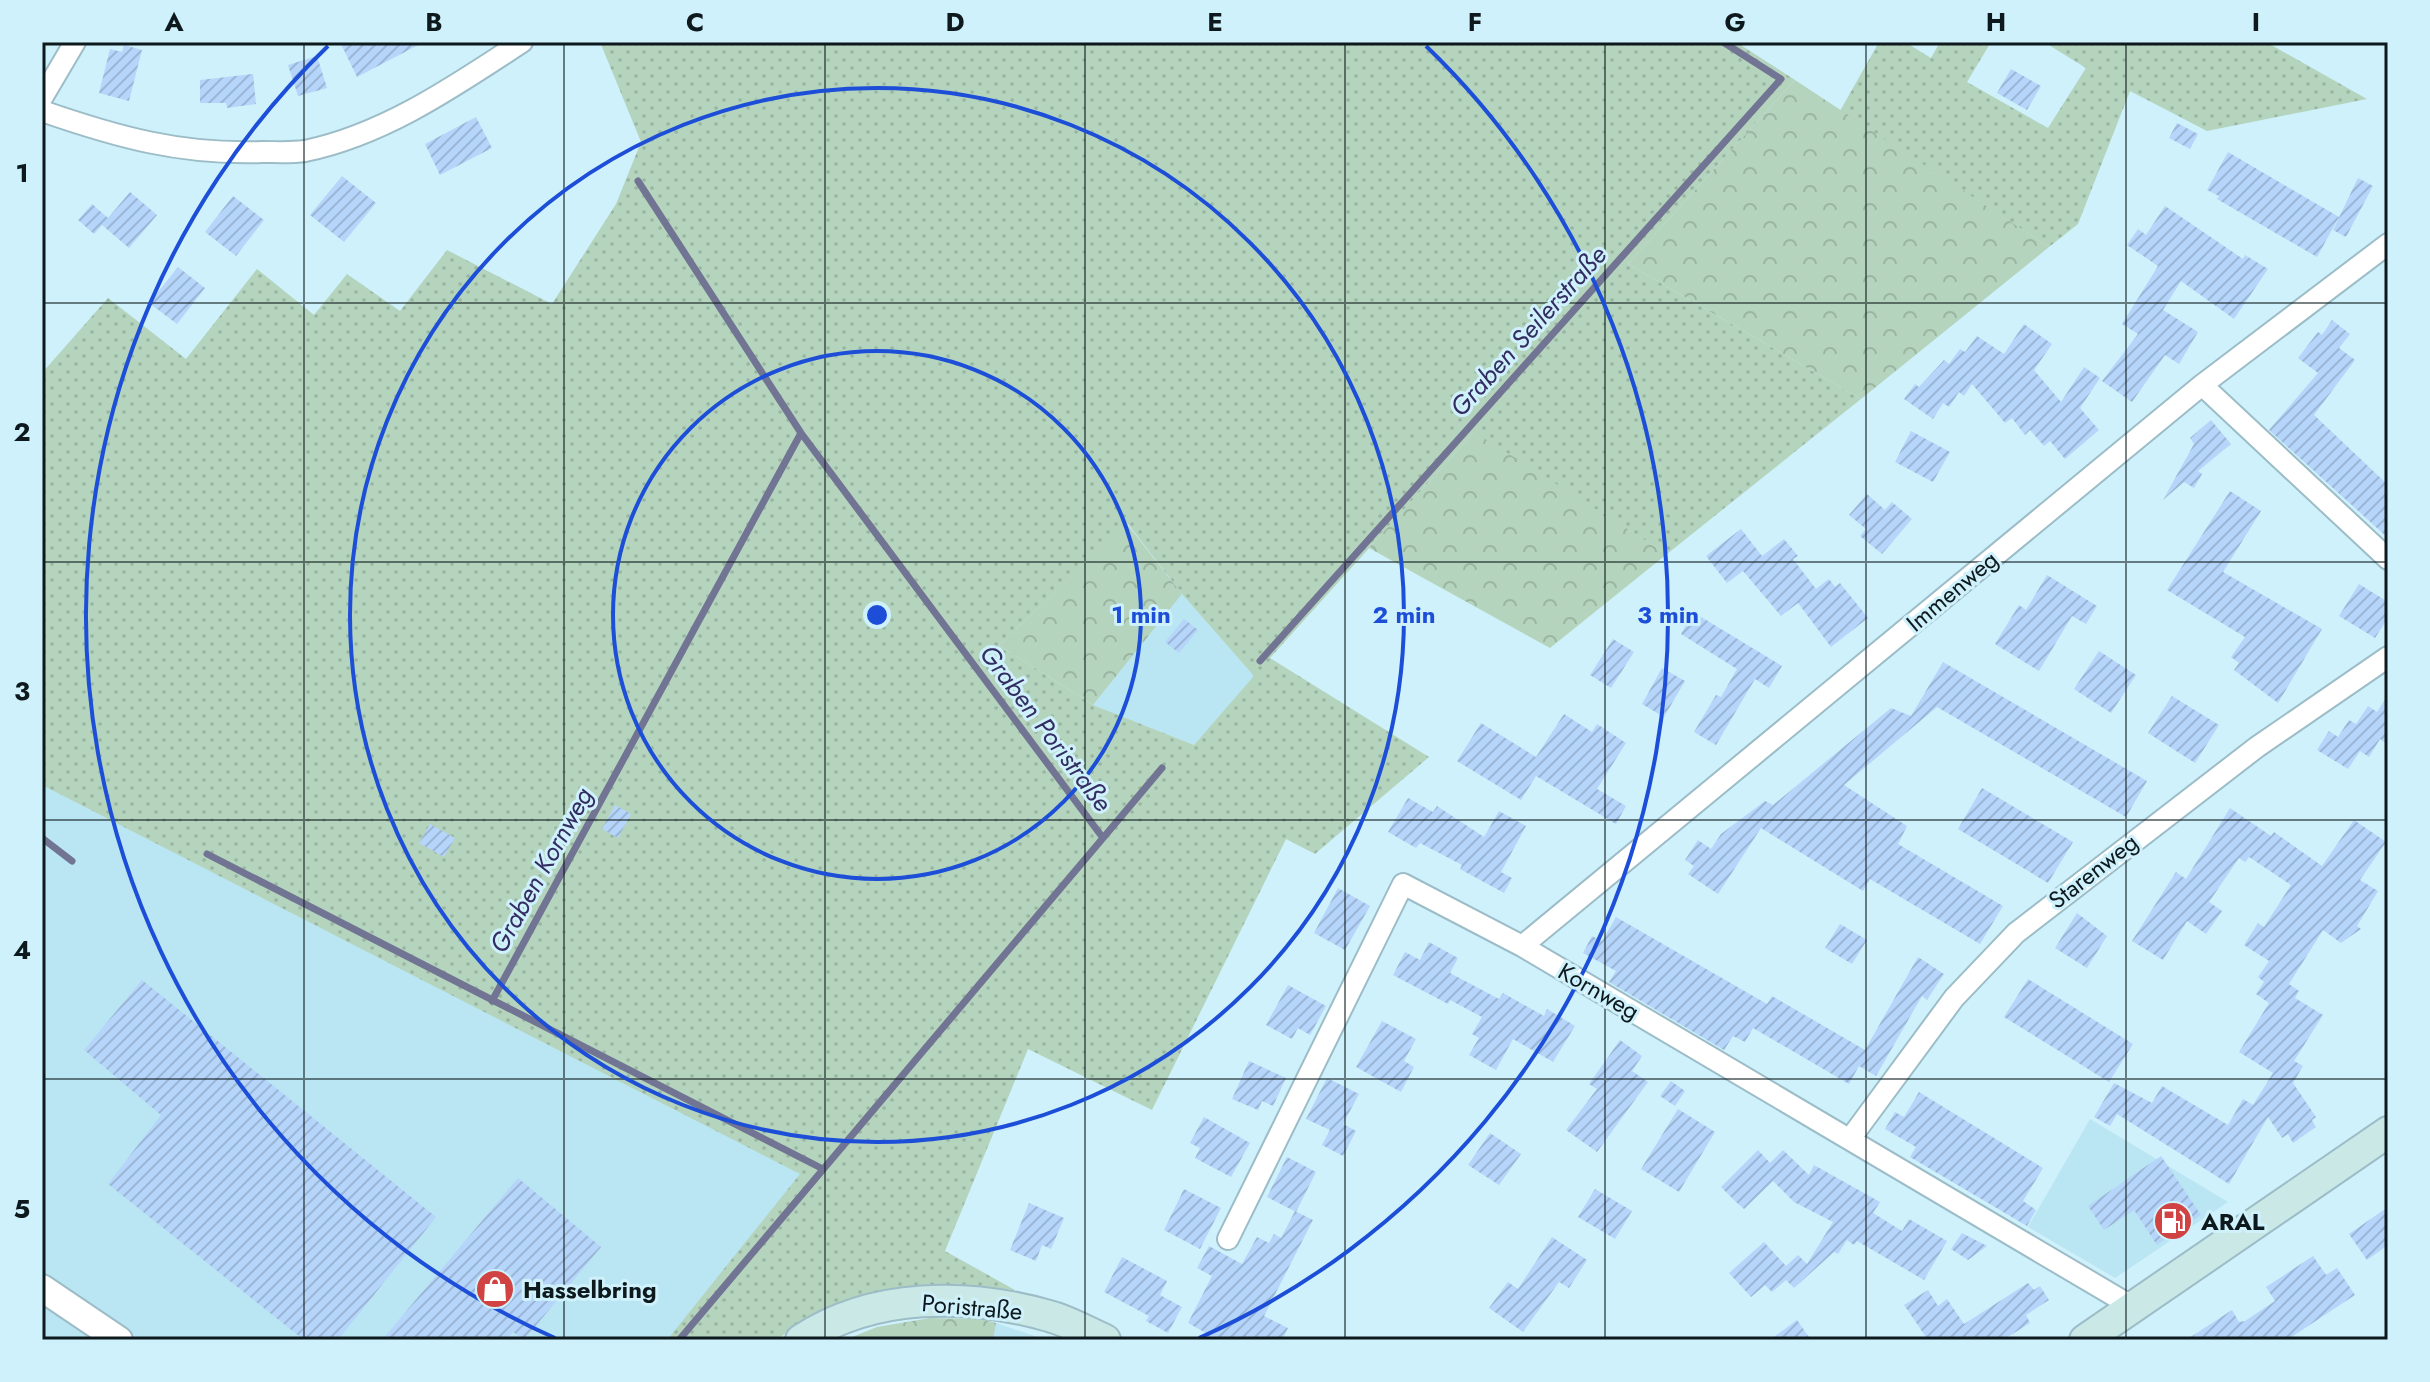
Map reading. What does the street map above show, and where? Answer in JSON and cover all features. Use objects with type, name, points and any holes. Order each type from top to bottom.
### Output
[{"type":"main road","points":[[2085,1340],[2388,1132]]},
{"type":"main road","name":"Poristraße","points":[[801,1340],[838,1321],[915,1301],[1011,1306],[1053,1317],[1105,1340]]},
{"type":"street","points":[[42,98],[75,42]]},
{"type":"street","points":[[42,111],[125,139],[221,154],[303,151],[358,133],[440,96],[522,42]]},
{"type":"street","name":"Immenweg","points":[[1522,946],[2202,385],[2386,249]]},
{"type":"street","points":[[2202,385],[2388,559]]},
{"type":"street","name":"Starenweg","points":[[1850,1139],[1954,998],[2016,933],[2244,756],[2388,657]]},
{"type":"street","name":"Kornweg","points":[[1228,1239],[1403,884],[1522,946],[2133,1307]]},
{"type":"street","points":[[42,1288],[119,1340]]},
{"type":"shaded area","points":[[1182,594],[1255,677],[1194,745],[1093,705]]},
{"type":"shaded area","points":[[42,785],[801,1174],[667,1340],[42,1340]]},
{"type":"shaded area","points":[[2090,1119],[2228,1202],[2115,1278],[2028,1227]]},
{"type":"shaded area","points":[[996,1323],[1046,1340],[993,1340]]},
{"type":"green space","points":[[600,42],[1736,42],[1795,80],[1628,264],[1861,399],[1667,554],[1473,433],[1270,658],[1429,757],[1315,854],[1286,839],[1152,1110],[1028,1049],[945,1251],[1015,1290],[919,1285],[870,1294],[810,1319],[775,1340],[667,1340],[800,1174],[42,785],[42,373],[108,298],[186,359],[257,269],[314,315],[347,274],[400,311],[447,250],[552,304],[616,204],[641,142]],"holes":[[[1128,524],[1182,594],[1254,676],[1194,745],[1093,705],[999,645]]]},
{"type":"green space","points":[[1879,42],[1905,42],[1931,58],[1940,42],[1991,42],[1967,82],[2048,128],[2086,68],[2044,42],[2266,42],[2367,99],[2207,131],[2130,91],[2078,224],[2049,247],[1840,111]]},
{"type":"green space","points":[[1795,80],[2049,247],[1861,399],[1628,264]]},
{"type":"green space","points":[[1474,432],[1667,554],[1550,648],[1369,548]]},
{"type":"green space","points":[[1127,524],[1182,594],[1093,705],[999,645]]},
{"type":"green space","points":[[930,1318],[981,1319],[996,1323],[993,1340],[845,1340],[877,1327]]},
{"type":"building","points":[[340,42],[424,42],[357,77]]},
{"type":"building","points":[[124,45],[142,50],[129,101],[99,93],[110,49],[122,52]]},
{"type":"building","points":[[317,56],[327,88],[298,96],[288,65]]},
{"type":"building","points":[[2011,69],[2041,86],[2027,110],[1997,93]]},
{"type":"building","points":[[253,74],[256,104],[227,108],[226,103],[200,103],[200,80]]},
{"type":"building","points":[[476,117],[492,148],[440,175],[425,144]]},
{"type":"building","points":[[2177,123],[2198,134],[2190,149],[2169,138]]},
{"type":"building","points":[[2228,152],[2339,217],[2317,257],[2217,199],[2219,196],[2207,190]]},
{"type":"building","points":[[342,176],[376,203],[344,242],[310,215]]},
{"type":"building","points":[[2358,178],[2373,186],[2346,237],[2333,230]]},
{"type":"building","points":[[130,192],[157,215],[129,248],[102,225],[94,234],[78,220],[92,204],[108,218]]},
{"type":"building","points":[[233,196],[264,220],[236,256],[205,232]]},
{"type":"building","points":[[2165,206],[2243,259],[2245,255],[2268,269],[2234,319],[2181,281],[2163,310],[2198,332],[2179,364],[2165,355],[2132,402],[2102,381],[2138,334],[2122,324],[2158,266],[2127,245],[2138,229],[2146,235]]},
{"type":"building","points":[[178,267],[205,288],[177,324],[149,303]]},
{"type":"building","points":[[2332,320],[2350,334],[2339,348],[2355,360],[2314,415],[2388,485],[2388,538],[2269,430],[2318,373],[2298,358],[2318,332],[2322,335]]},
{"type":"building","points":[[2024,324],[2052,344],[2034,370],[2061,402],[2084,367],[2100,378],[2080,408],[2099,430],[2065,459],[2050,441],[2044,446],[2030,430],[2025,435],[2012,418],[2005,423],[1972,384],[1964,396],[1959,392],[1949,407],[1943,403],[1933,419],[1904,399],[1915,384],[1919,387],[1944,360],[1949,364],[1960,349],[1965,352],[1977,336],[2004,354]]},
{"type":"building","points":[[2211,420],[2231,444],[2198,471],[2202,474],[2194,488],[2184,482],[2163,500],[2194,444],[2190,438]]},
{"type":"building","points":[[1911,431],[1950,452],[1933,482],[1895,462]]},
{"type":"building","points":[[2230,491],[2261,511],[2223,572],[2322,629],[2278,703],[2234,670],[2239,663],[2231,657],[2245,637],[2167,590]]},
{"type":"building","points":[[1867,494],[1885,510],[1892,502],[1912,519],[1882,554],[1860,536],[1866,529],[1849,515]]},
{"type":"building","points":[[1741,529],[1762,556],[1784,539],[1798,556],[1793,559],[1816,589],[1829,579],[1835,587],[1840,583],[1868,618],[1831,647],[1798,603],[1781,616],[1743,571],[1727,583],[1706,556]]},
{"type":"building","points":[[2047,575],[2097,606],[2086,624],[2072,616],[2039,671],[1995,644],[2019,605],[2026,610]]},
{"type":"building","points":[[2359,584],[2388,602],[2388,618],[2375,638],[2339,616]]},
{"type":"building","points":[[1693,612],[1782,666],[1769,688],[1755,679],[1716,745],[1694,732],[1716,695],[1721,697],[1737,669],[1681,634]]},
{"type":"building","points":[[1184,619],[1198,630],[1179,653],[1165,642]]},
{"type":"building","points":[[1613,639],[1634,652],[1611,688],[1590,675]]},
{"type":"building","points":[[2099,651],[2136,675],[2111,713],[2074,689]]},
{"type":"building","points":[[1943,662],[2147,781],[2126,817],[1937,707],[1844,785],[1907,826],[1898,844],[2003,906],[1980,944],[1870,879],[1863,891],[1761,828],[1718,894],[1688,874],[1694,866],[1685,860],[1698,840],[1711,849],[1721,834],[1765,801],[1773,805],[1891,708],[1911,716]]},
{"type":"building","points":[[1662,668],[1685,681],[1664,717],[1642,704]]},
{"type":"building","points":[[2388,695],[2388,745],[2380,739],[2369,757],[2360,751],[2348,769],[2317,750],[2329,731],[2338,737],[2349,720],[2356,724],[2368,706],[2377,712]]},
{"type":"building","points":[[2172,696],[2219,725],[2195,763],[2148,733]]},
{"type":"building","points":[[1564,714],[1592,732],[1597,724],[1626,743],[1597,789],[1626,806],[1616,824],[1536,776],[1521,800],[1457,761],[1481,723],[1536,757]]},
{"type":"building","points":[[1982,788],[2073,842],[2048,883],[1958,829]]},
{"type":"building","points":[[1408,798],[1433,812],[1437,806],[1484,837],[1499,811],[1526,826],[1501,872],[1512,878],[1504,893],[1460,869],[1462,865],[1420,843],[1416,848],[1388,832]]},
{"type":"building","points":[[615,805],[631,814],[618,838],[602,829]]},
{"type":"building","points":[[2230,808],[2271,836],[2274,832],[2322,866],[2354,820],[2386,842],[2360,880],[2378,891],[2357,926],[2361,929],[2341,943],[2323,930],[2289,984],[2299,991],[2295,998],[2323,1015],[2294,1061],[2303,1066],[2293,1083],[2316,1117],[2312,1120],[2316,1127],[2293,1143],[2288,1134],[2282,1138],[2268,1117],[2229,1184],[2117,1114],[2110,1126],[2094,1117],[2114,1083],[2152,1103],[2162,1086],[2228,1125],[2243,1099],[2253,1105],[2273,1073],[2239,1052],[2269,1003],[2256,994],[2264,982],[2258,977],[2269,961],[2244,945],[2258,923],[2264,927],[2291,885],[2249,857],[2245,862],[2239,858],[2209,902],[2222,911],[2206,934],[2187,921],[2163,960],[2132,941],[2176,872],[2186,879]]},
{"type":"building","points":[[430,824],[455,838],[444,857],[419,843]]},
{"type":"building","points":[[1338,888],[1370,906],[1345,950],[1314,933]]},
{"type":"building","points":[[2077,913],[2107,936],[2087,968],[2055,948]]},
{"type":"building","points":[[1616,917],[1767,1004],[1772,996],[1865,1050],[1918,957],[1944,974],[1927,1000],[1922,996],[1876,1076],[1859,1066],[1849,1084],[1753,1028],[1745,1042],[1733,1036],[1724,1050],[1609,982],[1616,971],[1583,953],[1592,936],[1602,941]]},
{"type":"building","points":[[1840,924],[1867,940],[1852,964],[1825,948]]},
{"type":"building","points":[[1429,942],[1458,958],[1450,973],[1499,999],[1503,993],[1544,1016],[1547,1009],[1575,1026],[1553,1062],[1513,1039],[1496,1070],[1469,1055],[1479,1038],[1472,1034],[1482,1017],[1450,1000],[1448,1004],[1393,975],[1405,952],[1420,960]]},
{"type":"building","points":[[2028,979],[2133,1044],[2109,1082],[2004,1017]]},
{"type":"building","points":[[142,980],[436,1217],[338,1340],[304,1340],[108,1184],[161,1115],[84,1050]]},
{"type":"building","points":[[1288,985],[1326,1006],[1310,1035],[1298,1028],[1292,1039],[1266,1025]]},
{"type":"building","points":[[1382,1021],[1416,1039],[1404,1061],[1414,1067],[1401,1092],[1356,1067]]},
{"type":"building","points":[[1620,1040],[1642,1056],[1632,1071],[1648,1082],[1597,1152],[1566,1130],[1597,1089],[1589,1084]]},
{"type":"building","points":[[1249,1061],[1286,1078],[1273,1106],[1262,1101],[1258,1110],[1232,1099]]},
{"type":"building","points":[[1327,1078],[1359,1094],[1343,1124],[1356,1131],[1343,1156],[1322,1145],[1330,1130],[1306,1119]]},
{"type":"building","points":[[1671,1081],[1685,1091],[1675,1106],[1660,1096]]},
{"type":"building","points":[[1919,1092],[2043,1168],[2023,1201],[2036,1210],[2027,1226],[1910,1157],[1916,1147],[1885,1129],[1895,1112],[1904,1117]]},
{"type":"building","points":[[1678,1109],[1715,1132],[1679,1192],[1641,1169]]},
{"type":"building","points":[[1204,1117],[1250,1143],[1231,1177],[1195,1158],[1200,1148],[1190,1143]]},
{"type":"building","points":[[1490,1133],[1521,1154],[1499,1185],[1468,1165]]},
{"type":"building","points":[[1758,1150],[1770,1163],[1783,1150],[1809,1175],[1814,1165],[1880,1202],[1873,1213],[1902,1231],[1909,1219],[1947,1241],[1924,1280],[1857,1241],[1854,1245],[1847,1240],[1838,1254],[1834,1252],[1794,1288],[1786,1280],[1772,1292],[1765,1285],[1751,1297],[1729,1273],[1764,1242],[1786,1266],[1798,1255],[1807,1264],[1833,1222],[1794,1202],[1773,1181],[1744,1209],[1736,1202],[1721,1187]]},
{"type":"building","points":[[2161,1156],[2201,1215],[2157,1245],[2134,1210],[2104,1230],[2088,1206]]},
{"type":"building","points":[[1287,1157],[1316,1172],[1296,1212],[1267,1197]]},
{"type":"building","name":"Hasselbring","points":[[518,1178],[601,1247],[524,1340],[513,1332],[506,1340],[382,1340]]},
{"type":"building","points":[[1184,1189],[1221,1208],[1200,1249],[1164,1230]]},
{"type":"building","points":[[1595,1189],[1632,1211],[1615,1239],[1578,1217]]},
{"type":"building","points":[[1029,1203],[1064,1218],[1051,1249],[1042,1245],[1036,1261],[1010,1250]]},
{"type":"building","points":[[2388,1207],[2388,1245],[2367,1260],[2349,1234]]},
{"type":"building","points":[[1295,1211],[1313,1220],[1264,1316],[1288,1328],[1282,1340],[1203,1340],[1206,1333],[1188,1323],[1212,1276],[1197,1268],[1209,1246],[1242,1264],[1257,1237],[1269,1243],[1274,1234],[1281,1238]]},
{"type":"building","points":[[1962,1233],[1987,1246],[1968,1260],[1951,1249]]},
{"type":"building","points":[[1552,1237],[1587,1260],[1569,1288],[1559,1282],[1523,1332],[1489,1308],[1508,1282],[1518,1289]]},
{"type":"building","points":[[2313,1256],[2326,1275],[2337,1268],[2355,1295],[2287,1340],[2186,1340],[2232,1310],[2239,1322],[2245,1321],[2275,1301],[2266,1287]]},
{"type":"building","points":[[1122,1257],[1167,1281],[1160,1295],[1182,1307],[1168,1333],[1146,1321],[1149,1316],[1104,1292]]},
{"type":"building","points":[[2028,1283],[2034,1290],[2040,1286],[2049,1300],[2026,1315],[2030,1323],[2003,1340],[1928,1340],[1904,1305],[1928,1290],[1938,1306],[1947,1299],[1964,1324]]},
{"type":"building","points":[[1797,1320],[1811,1340],[1770,1340]]},
{"type":"waterway","name":"Graben Seilerstraße","points":[[1260,661],[1781,79],[1723,42]]},
{"type":"waterway","name":"Graben Poristraße","points":[[638,181],[801,433],[1103,838],[679,1340]]},
{"type":"waterway","name":"Graben Kornweg","points":[[492,1001],[801,433]]},
{"type":"waterway","name":"Graben Seilerstraße","points":[[1103,838],[1162,768]]},
{"type":"waterway","points":[[42,838],[72,861]]},
{"type":"waterway","name":"Graben Kornweg","points":[[207,854],[821,1168]]},
{"type":"place","name":"ARAL","points":[[2173,1221]]},
{"type":"place","name":"Hasselbring","points":[[495,1289]]}]
